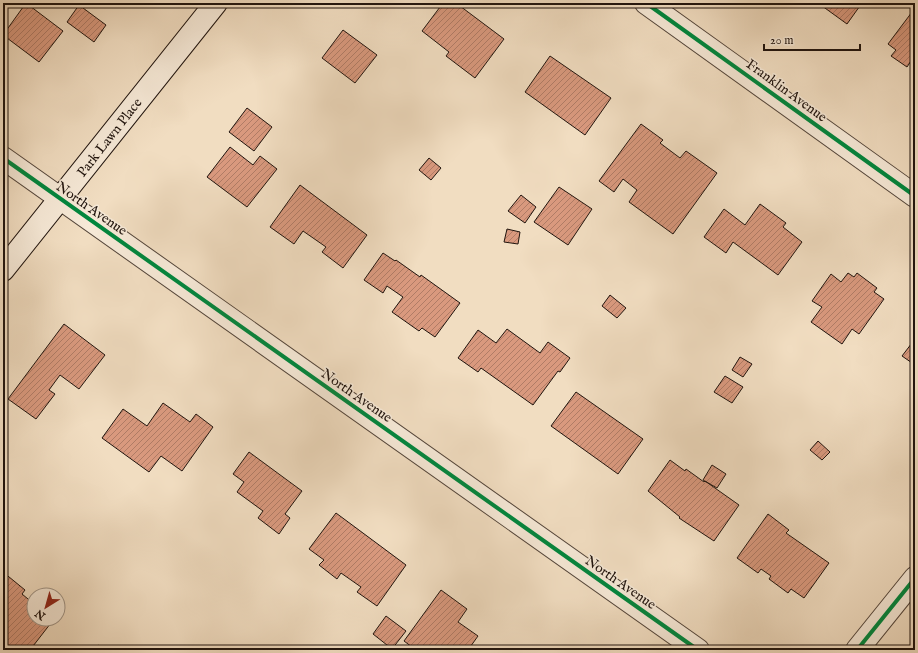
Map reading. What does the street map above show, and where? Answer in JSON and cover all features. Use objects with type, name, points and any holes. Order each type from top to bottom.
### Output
[{"type":"street","name":"Park Lawn Place","points":[[3,270],[216,3]]},
{"type":"street","name":"Franklin Avenue","points":[[646,3],[915,196]]},
{"type":"street","name":"North Avenue","points":[[3,158],[698,650]]},
{"type":"street","points":[[857,650],[915,578]]},
{"type":"building","points":[[26,3],[63,31],[39,62],[3,35]]},
{"type":"building","points":[[443,3],[456,3],[504,39],[475,78],[446,56],[449,52],[422,31]]},
{"type":"building","points":[[818,3],[862,3],[847,24]]},
{"type":"building","points":[[79,5],[106,25],[94,42],[67,22]]},
{"type":"building","points":[[915,8],[915,64],[911,61],[907,67],[891,56],[896,50],[888,44]]},
{"type":"building","points":[[343,30],[377,55],[355,83],[322,58]]},
{"type":"building","points":[[550,56],[611,98],[585,135],[525,92]]},
{"type":"building","points":[[247,108],[272,127],[254,151],[229,132]]},
{"type":"building","points":[[641,124],[663,140],[660,143],[680,158],[686,151],[717,173],[673,234],[629,202],[637,190],[623,179],[614,192],[599,181]]},
{"type":"building","points":[[230,147],[253,165],[260,156],[277,169],[247,207],[207,177]]},
{"type":"building","points":[[429,158],[441,168],[431,180],[419,170]]},
{"type":"building","points":[[300,185],[367,235],[343,268],[322,252],[326,247],[303,231],[294,244],[270,227]]},
{"type":"building","points":[[559,187],[592,209],[568,245],[534,222]]},
{"type":"building","points":[[521,195],[536,207],[525,223],[508,211]]},
{"type":"building","points":[[760,204],[786,223],[783,227],[802,242],[778,275],[733,242],[726,253],[704,237],[724,209],[745,225]]},
{"type":"building","points":[[507,229],[520,232],[518,244],[504,242]]},
{"type":"building","points":[[383,253],[395,261],[396,260],[420,277],[421,275],[460,303],[435,337],[422,328],[419,331],[392,312],[403,297],[387,286],[383,293],[364,280]]},
{"type":"building","points":[[848,273],[854,277],[857,273],[877,288],[874,292],[884,299],[859,334],[852,329],[842,344],[811,322],[822,307],[812,301],[831,274],[841,282]]},
{"type":"building","points":[[610,295],[626,308],[617,318],[602,306]]},
{"type":"building","points":[[64,324],[105,355],[79,389],[60,375],[49,390],[55,394],[36,419],[8,399]]},
{"type":"building","points":[[507,329],[540,353],[548,342],[570,358],[560,372],[558,371],[533,405],[481,368],[478,372],[458,358],[478,330],[496,343]]},
{"type":"building","points":[[915,339],[915,365],[902,356]]},
{"type":"building","points":[[740,357],[752,364],[743,377],[732,370]]},
{"type":"building","points":[[725,376],[743,387],[732,403],[714,392]]},
{"type":"building","points":[[576,392],[643,439],[618,474],[551,426]]},
{"type":"building","points":[[163,403],[190,422],[196,414],[213,427],[182,471],[161,456],[149,472],[102,438],[123,409],[147,426]]},
{"type":"building","points":[[818,441],[830,452],[822,460],[810,450]]},
{"type":"building","points":[[249,452],[302,491],[285,514],[290,518],[279,534],[258,518],[263,511],[237,492],[244,482],[233,474]]},
{"type":"building","points":[[670,460],[685,471],[686,469],[704,482],[705,481],[739,505],[714,541],[679,518],[680,517],[648,491]]},
{"type":"building","points":[[712,465],[726,474],[717,488],[703,480]]},
{"type":"building","points":[[336,513],[406,565],[377,606],[357,592],[361,587],[341,573],[337,579],[319,565],[324,560],[309,549]]},
{"type":"building","points":[[768,514],[789,530],[786,533],[829,563],[804,598],[791,589],[788,593],[769,579],[771,576],[761,569],[758,573],[737,558]]},
{"type":"building","points":[[3,572],[25,590],[22,594],[26,597],[26,627],[48,627],[30,650],[3,650]]},
{"type":"building","points":[[441,590],[467,609],[458,622],[478,636],[468,650],[416,650],[404,641]]},
{"type":"building","points":[[386,616],[406,631],[392,649],[373,634]]},
{"type":"building","points":[[98,645],[105,650],[94,650]]},
{"type":"cycle path","points":[[646,3],[915,196]]},
{"type":"cycle path","points":[[3,158],[698,650]]},
{"type":"cycle path","points":[[857,650],[915,578]]}]
